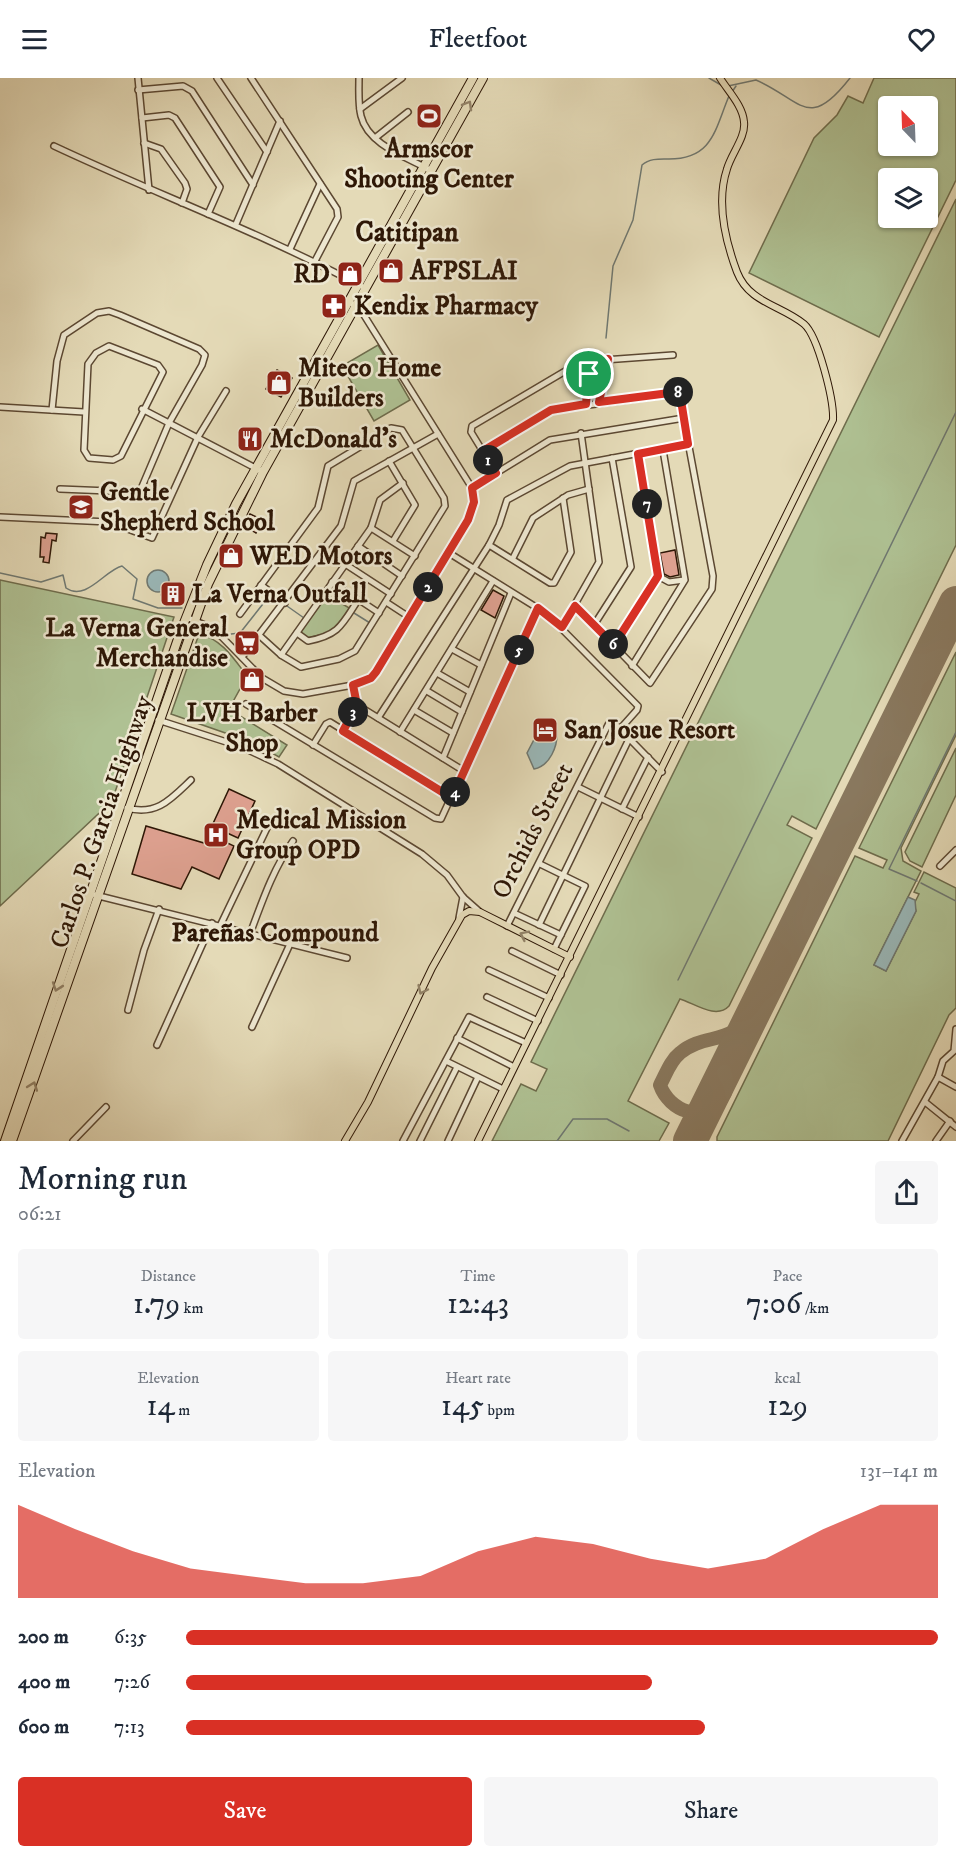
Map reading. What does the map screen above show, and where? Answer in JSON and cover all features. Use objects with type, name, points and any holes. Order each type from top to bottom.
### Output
[{"type":"highway","name":"Carlos P. Garcia Highway","points":[[5,1141],[151,717],[230,525],[288,410],[362,287],[473,78]]},
{"type":"highway","name":"Carlos P. Garcia Highway","points":[[427,168],[483,78]]},
{"type":"highway","name":"Carlos P. Garcia Highway","points":[[259,470],[296,414],[352,303]]},
{"type":"highway","points":[[288,410],[296,414]]},
{"type":"highway","name":"Carlos P. Garcia Highway","points":[[12,1141],[160,720],[190,618]]},
{"type":"highway","points":[[76,930],[86,934]]},
{"type":"highway","points":[[68,955],[77,958]]},
{"type":"main road","points":[[478,1141],[662,772],[833,420],[811,333],[803,323],[757,299],[746,290],[737,273],[728,246],[723,219],[725,174],[745,125],[735,101],[720,78]]},
{"type":"main road","points":[[345,1141],[374,1092],[459,918],[469,911],[480,912],[570,957]]},
{"type":"street","points":[[138,78],[149,190]]},
{"type":"street","points":[[217,78],[267,152]]},
{"type":"street","points":[[251,78],[334,205],[338,217],[315,261]]},
{"type":"street","points":[[359,78],[363,123],[375,138],[427,168]]},
{"type":"street","points":[[360,109],[402,78]]},
{"type":"street","points":[[138,90],[183,86],[192,91],[253,185]]},
{"type":"street","points":[[375,138],[408,112]]},
{"type":"street","points":[[142,118],[169,115],[182,123],[220,187],[208,214]]},
{"type":"street","points":[[236,224],[280,121]]},
{"type":"street","points":[[144,143],[161,149],[185,183],[187,189],[182,203]]},
{"type":"street","points":[[54,146],[149,190],[236,224],[315,261],[362,287]]},
{"type":"street","points":[[290,249],[320,184]]},
{"type":"street","points":[[190,618],[223,636],[267,681],[295,693],[353,685],[371,678],[376,672],[449,553],[473,509],[472,488],[352,303]]},
{"type":"street","points":[[52,410],[57,361],[64,334],[90,316],[109,311],[199,349],[205,355],[202,365],[169,423],[138,491],[60,489]]},
{"type":"street","points":[[109,346],[116,347],[162,368],[162,376],[142,409],[121,456],[113,460],[86,456],[84,412],[88,364],[96,353],[109,346]]},
{"type":"street","points":[[589,374],[597,364],[608,359],[673,354]]},
{"type":"street","points":[[599,402],[608,359]]},
{"type":"street","points":[[496,473],[470,429],[576,363],[588,361],[586,404]]},
{"type":"street","points":[[0,517],[109,522],[152,538],[198,437],[226,391]]},
{"type":"street","points":[[483,451],[551,410],[679,393],[713,586],[650,683],[575,606]]},
{"type":"street","points":[[0,407],[84,412]]},
{"type":"street","points":[[142,409],[259,470]]},
{"type":"street","points":[[472,488],[546,442],[581,434],[684,418]]},
{"type":"street","points":[[240,614],[318,508],[327,469],[331,463],[392,428],[402,430],[445,502],[444,510],[355,651],[346,657],[301,667],[281,655],[260,636]]},
{"type":"street","points":[[242,657],[341,526],[354,481],[438,434]]},
{"type":"street","points":[[562,627],[599,562],[581,434]]},
{"type":"street","points":[[378,718],[489,545],[500,525],[504,505],[510,498],[566,467],[688,444]]},
{"type":"street","points":[[632,666],[685,580],[663,450]]},
{"type":"street","points":[[614,645],[658,576],[638,454]]},
{"type":"street","points":[[594,625],[631,567],[612,458]]},
{"type":"street","points":[[389,461],[413,500],[414,509],[393,541]]},
{"type":"street","points":[[281,655],[371,528],[380,500],[403,483]]},
{"type":"street","points":[[513,558],[529,522],[563,498],[589,489]]},
{"type":"street","points":[[489,545],[553,583],[571,552],[563,498]]},
{"type":"street","points":[[371,528],[415,556]]},
{"type":"street","points":[[358,546],[402,576]]},
{"type":"street","points":[[449,553],[538,608],[562,627],[638,706],[620,729],[662,772]]},
{"type":"street","points":[[345,564],[391,594]]},
{"type":"street","points":[[658,576],[669,582],[685,580]]},
{"type":"street","points":[[400,732],[493,581]]},
{"type":"street","points":[[332,582],[379,613]]},
{"type":"street","points":[[261,585],[285,603]]},
{"type":"street","points":[[443,758],[511,592]]},
{"type":"street","points":[[297,633],[308,641],[332,635],[340,628],[358,600]]},
{"type":"street","points":[[386,602],[409,617]]},
{"type":"street","points":[[246,704],[435,818],[441,819],[538,608]]},
{"type":"street","points":[[452,649],[481,665]]},
{"type":"street","points":[[437,673],[470,692]]},
{"type":"street","points":[[343,731],[357,705],[353,685]]},
{"type":"street","points":[[427,691],[462,712]]},
{"type":"street","points":[[357,705],[464,771]]},
{"type":"street","points":[[414,710],[453,734]]},
{"type":"street","points":[[151,717],[242,747],[278,764],[422,854],[447,875],[464,897],[480,912]]},
{"type":"street","points":[[313,745],[327,722],[452,798]]},
{"type":"street","name":"Orchids Street","points":[[507,926],[610,722],[620,729]]},
{"type":"street","points":[[538,925],[629,739]]},
{"type":"street","points":[[622,809],[648,757]]},
{"type":"street","points":[[120,806],[144,811],[159,808],[191,780]]},
{"type":"street","points":[[578,787],[639,817]]},
{"type":"street","points":[[220,926],[267,828]]},
{"type":"street","points":[[250,934],[282,857],[293,841]]},
{"type":"street","points":[[940,866],[956,850]]},
{"type":"street","points":[[540,864],[585,886],[554,949]]},
{"type":"street","points":[[90,894],[159,909],[347,958]]},
{"type":"street","points":[[459,918],[464,897]]},
{"type":"street","points":[[128,1010],[144,950],[159,909]]},
{"type":"street","points":[[514,914],[561,935]]},
{"type":"street","points":[[157,1046],[212,923]]},
{"type":"street","points":[[252,1027],[290,944]]},
{"type":"street","points":[[512,951],[561,975]]},
{"type":"street","points":[[489,970],[549,998]]},
{"type":"street","points":[[487,997],[538,1021]]},
{"type":"street","points":[[404,1140],[469,1017],[526,1044]]},
{"type":"street","points":[[902,1141],[938,1077],[943,1061],[955,1052],[956,1029]]},
{"type":"street","points":[[457,1038],[514,1067]]},
{"type":"street","points":[[446,1061],[503,1089]]},
{"type":"street","points":[[420,1141],[457,1067]]},
{"type":"street","points":[[448,1141],[478,1077]]},
{"type":"street","points":[[938,1077],[956,1087]]},
{"type":"street","points":[[925,1102],[956,1127]]},
{"type":"street","points":[[73,1141],[106,1107]]},
{"type":"street","points":[[936,1141],[950,1121]]},
{"type":"green space","points":[[874,78],[956,78],[956,180],[938,217],[938,168],[878,168],[878,228],[932,228],[879,337],[749,273],[814,138],[837,115],[848,96],[863,103]]},
{"type":"green space","points":[[956,199],[956,545],[816,829],[792,816],[787,825],[812,838],[729,1006],[724,1010],[711,1011],[680,999],[628,1101],[669,1123],[659,1141],[492,1141],[521,1084],[536,1091],[547,1069],[531,1062]]},
{"type":"green space","points":[[378,345],[410,400],[374,421],[342,366]]},
{"type":"green space","points":[[0,580],[174,617],[112,801],[0,906]]},
{"type":"green space","points":[[327,595],[351,609],[332,632],[307,638],[299,633]]},
{"type":"green space","points":[[199,634],[221,645],[247,676],[229,709],[287,745],[279,757],[254,743],[171,714]]},
{"type":"green space","points":[[956,652],[956,735],[901,848],[903,861],[921,871],[874,965],[886,971],[916,911],[914,904],[919,894],[914,892],[924,872],[956,888],[956,1008],[949,1015],[888,1141],[717,1141],[855,856],[883,868],[887,860],[859,848]]},
{"type":"green space","points":[[956,748],[956,795],[922,867],[910,861],[905,852]]},
{"type":"water","points":[[158,570],[166,573],[169,581],[166,589],[158,592],[150,589],[147,581],[150,573]]},
{"type":"water","points":[[550,726],[557,731],[554,749],[549,760],[534,769],[527,753],[538,732],[545,731]]},
{"type":"water","points":[[908,897],[915,900],[916,911],[886,971],[874,965]]},
{"type":"building","name":"Miteco Home Builders","points":[[277,370],[292,378],[281,397],[266,389]]},
{"type":"building","points":[[250,514],[263,520],[256,533],[244,526]]},
{"type":"building","points":[[46,533],[57,534],[56,541],[52,540],[49,563],[43,562],[44,557],[40,557],[41,537],[45,538]]},
{"type":"building","points":[[675,550],[679,575],[670,577],[664,574],[660,553]]},
{"type":"building","name":"La Verna Outfall","points":[[167,584],[184,592],[179,603],[161,595]]},
{"type":"building","points":[[493,590],[504,596],[495,618],[481,610]]},
{"type":"building","points":[[229,789],[255,801],[238,838],[225,832],[221,840],[234,846],[219,879],[192,867],[181,889],[132,874],[146,826],[204,843]]},
{"type":"waterway","points":[[709,78],[721,85]]},
{"type":"waterway","points":[[728,86],[756,80],[804,107],[814,108],[824,104],[850,78]]},
{"type":"waterway","points":[[732,92],[736,86]]},
{"type":"waterway","points":[[606,338],[613,266],[633,220],[642,165],[655,159],[684,158],[704,148],[715,130],[729,96]]},
{"type":"waterway","points":[[678,980],[956,412]]},
{"type":"waterway","points":[[0,573],[41,582],[63,575],[66,588],[81,591],[122,566],[137,579],[133,599],[158,608],[182,608]]},
{"type":"waterway","points":[[231,634],[240,633],[270,595]]},
{"type":"waterway","points":[[287,606],[304,618]]},
{"type":"waterway","points":[[354,613],[370,623]]},
{"type":"waterway","points":[[917,881],[889,869],[956,732]]},
{"type":"waterway","points":[[921,883],[956,901]]},
{"type":"waterway","points":[[557,1141],[573,1119],[607,1119],[629,1131]]},
{"type":"taxiway","points":[[730,1061],[725,1094],[715,1106],[706,1111],[697,1113],[679,1108],[671,1102],[660,1085],[671,1064],[680,1053],[699,1043],[727,1035],[745,1023],[753,1013]]},
{"type":"runway","points":[[690,1141],[956,603]]},
{"type":"place","name":"Armscor Shooting Center","points":[[429,116]]},
{"type":"place","name":"AFPSLAI","points":[[391,271]]},
{"type":"place","name":"RD","points":[[350,274]]},
{"type":"place","name":"Kendix Pharmacy","points":[[334,306]]},
{"type":"place","name":"Miteco Home Builders","points":[[279,383]]},
{"type":"place","name":"McDonald's","points":[[250,439]]},
{"type":"place","name":"Gentle Shepherd School","points":[[81,507]]},
{"type":"place","name":"WED Motors","points":[[231,556]]},
{"type":"place","name":"La Verna Outfall","points":[[173,594]]},
{"type":"place","name":"La Verna General Merchandise","points":[[247,643]]},
{"type":"place","name":"LVH Barber Shop","points":[[252,680]]},
{"type":"place","name":"San Josue Resort","points":[[545,730]]},
{"type":"place","name":"Medical Mission Group OPD","points":[[216,835]]},
{"type":"district","name":"Catitipan","points":[[407,232]]},
{"type":"district","name":"Pareñas Compound","points":[[275,933]]},
{"type":"route","points":[[608,359],[599,402],[677,392],[680,394],[688,444],[638,454],[659,570],[658,576],[614,645],[575,606],[562,627],[538,608],[452,798],[343,731],[357,705],[353,685],[371,678],[376,672],[468,520],[474,502],[472,488],[496,473],[483,451],[534,418],[551,410],[586,404],[589,374],[597,364],[608,359]]}]
